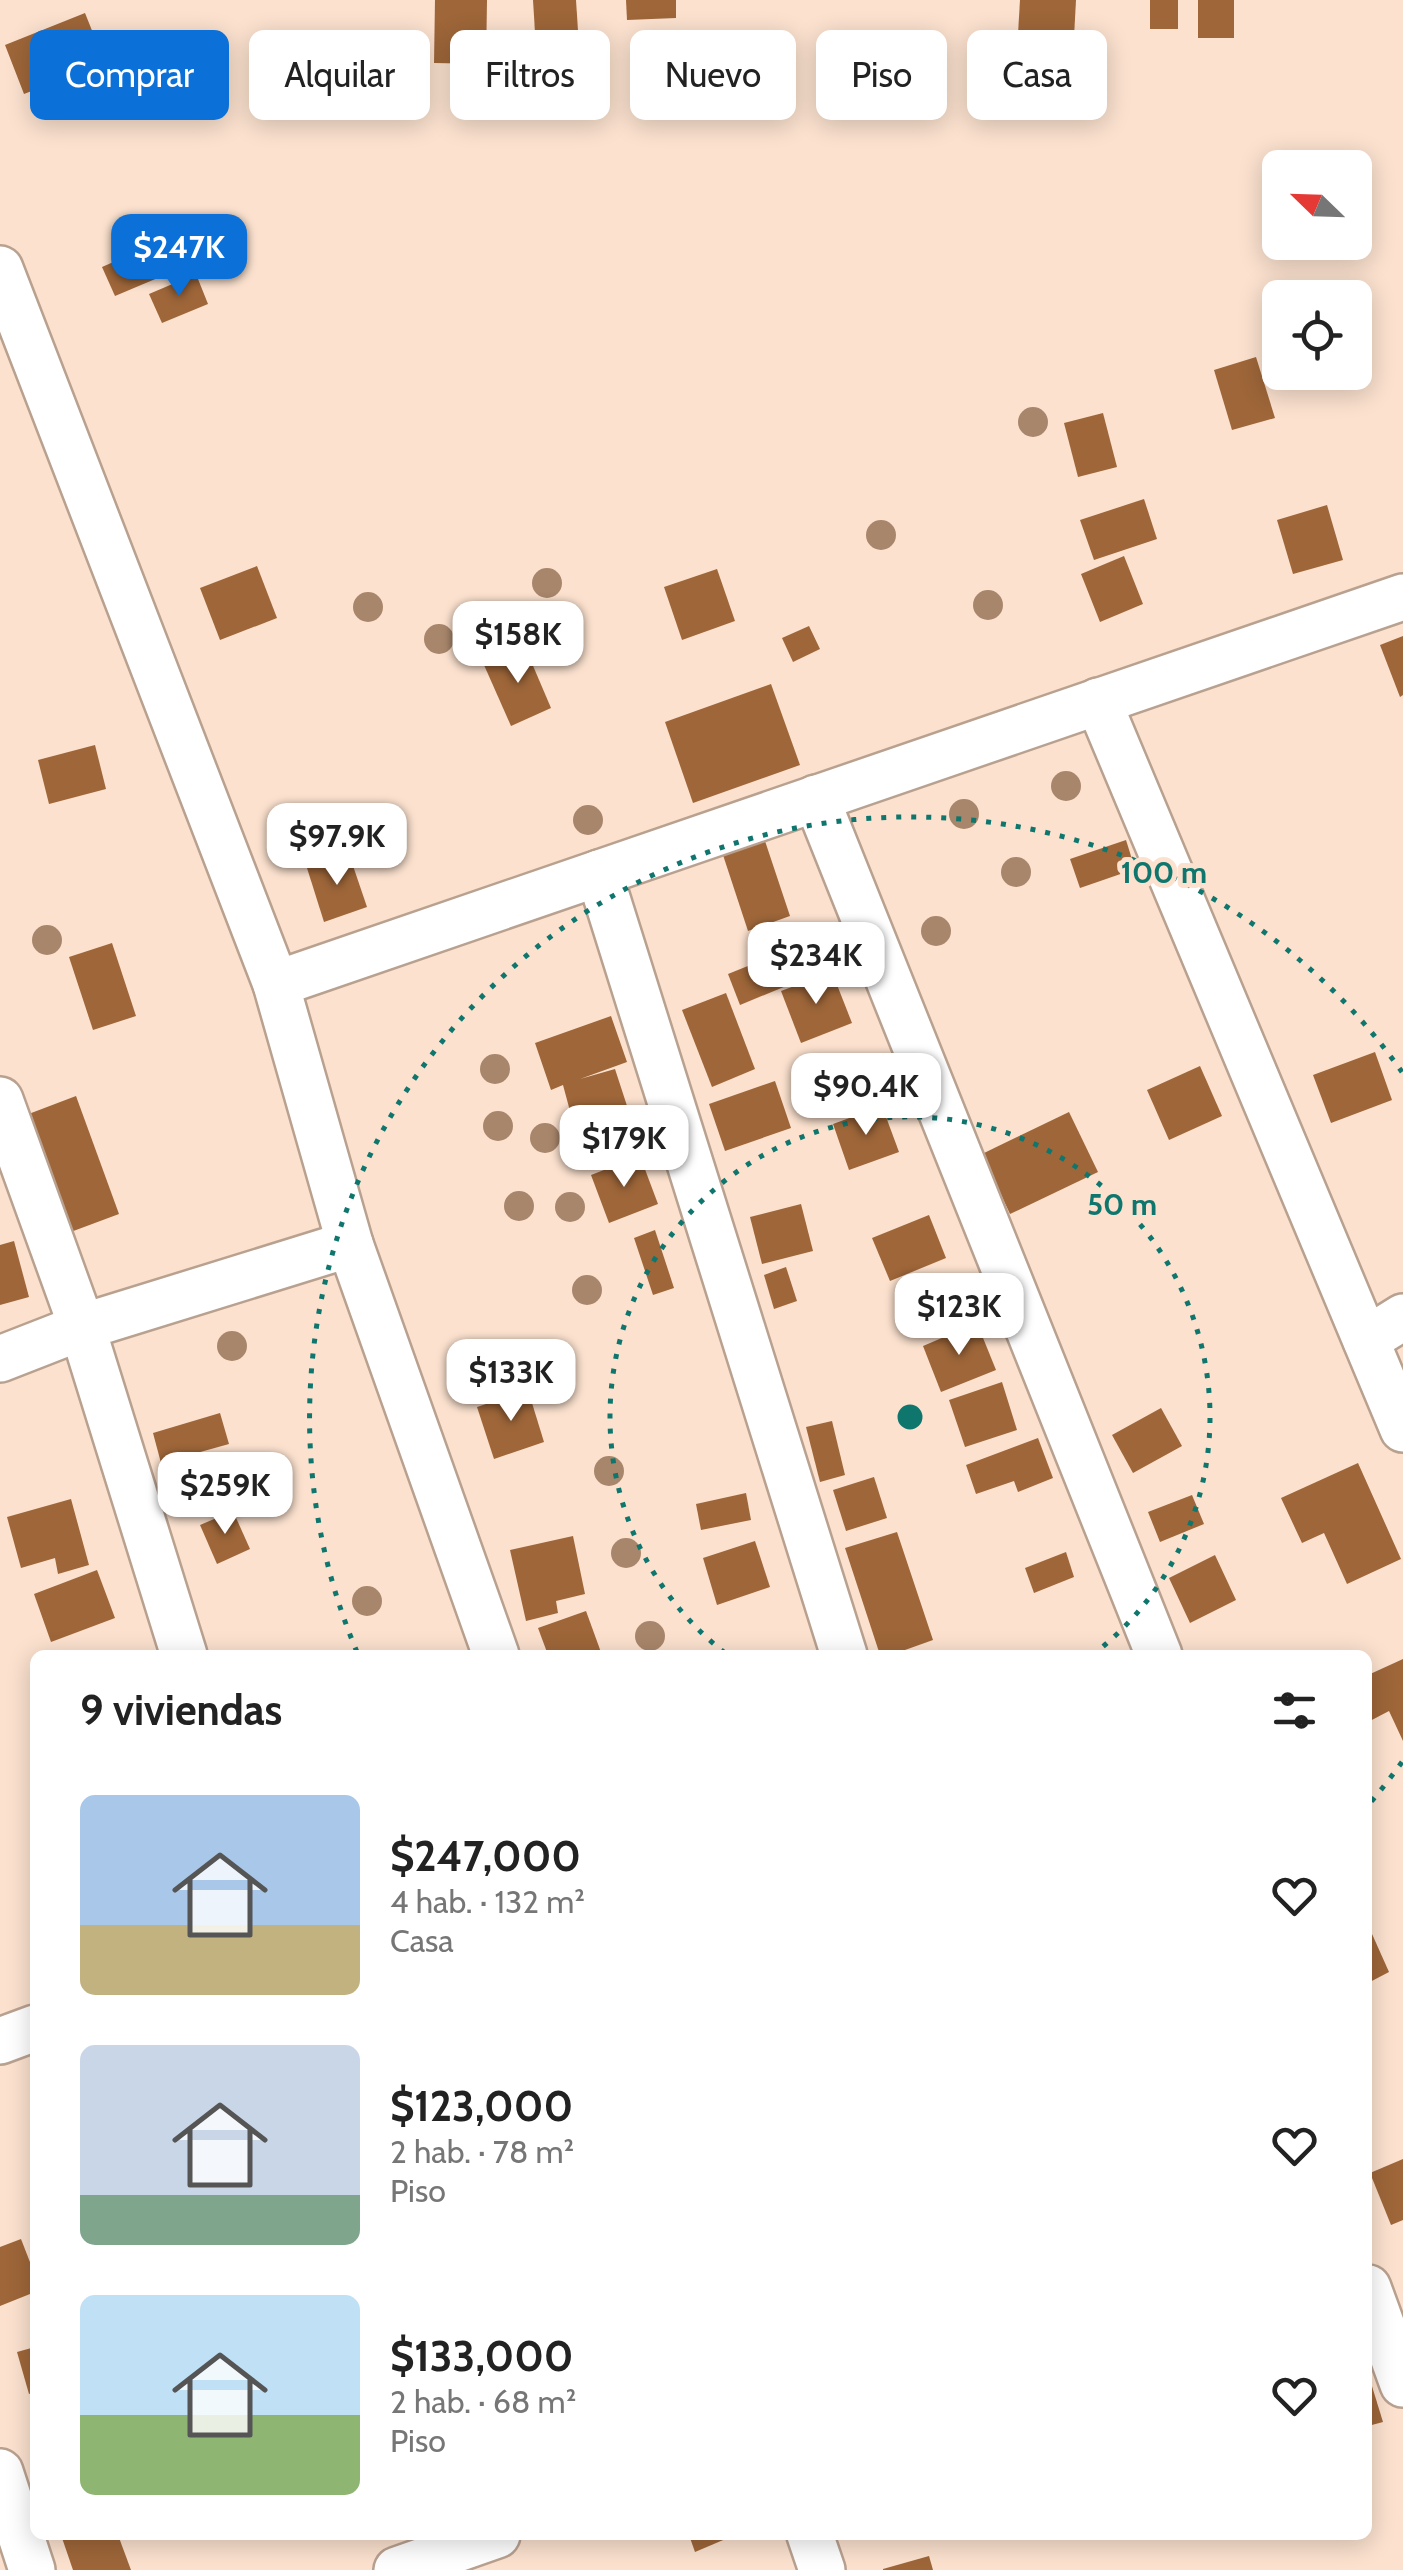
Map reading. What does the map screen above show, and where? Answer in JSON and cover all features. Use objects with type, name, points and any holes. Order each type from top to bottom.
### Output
[{"type":"street","points":[[0,269],[276,984],[350,1244],[494,1650]]},
{"type":"street","points":[[276,984],[1403,596]]},
{"type":"street","points":[[1098,702],[1384,1328],[1403,1429]]},
{"type":"street","points":[[816,798],[1158,1650]]},
{"type":"street","points":[[599,873],[842,1650]]},
{"type":"street","points":[[0,1100],[82,1327],[182,1650]]},
{"type":"street","points":[[0,1359],[82,1327],[350,1244]]},
{"type":"street","points":[[0,2041],[30,2030]]},
{"type":"street","points":[[1372,2299],[1403,2384]]},
{"type":"street","points":[[0,2472],[32,2570]]},
{"type":"street","points":[[812,2540],[822,2570]]},
{"type":"street","points":[[397,2570],[484,2546]]},
{"type":"building","points":[[435,0],[487,0],[487,30],[450,30],[450,63],[434,63]]},
{"type":"building","points":[[533,0],[576,0],[578,30],[535,30]]},
{"type":"building","points":[[626,0],[676,0],[676,18],[627,20]]},
{"type":"building","points":[[1020,0],[1076,0],[1074,30],[1018,30]]},
{"type":"building","points":[[1150,0],[1178,0],[1178,29],[1150,29]]},
{"type":"building","points":[[1198,0],[1234,0],[1234,38],[1198,38]]},
{"type":"building","points":[[85,13],[92,30],[42,30]]},
{"type":"building","points":[[30,35],[30,92],[24,94],[5,45]]},
{"type":"building","points":[[166,239],[179,269],[115,296],[102,267]]},
{"type":"building","points":[[196,274],[208,304],[162,323],[149,294]]},
{"type":"building","points":[[1256,357],[1262,390],[1266,390],[1275,418],[1232,430],[1214,370]]},
{"type":"building","points":[[1103,413],[1117,467],[1078,477],[1064,423]]},
{"type":"building","points":[[1144,499],[1157,539],[1094,560],[1080,520]]},
{"type":"building","points":[[1327,505],[1343,560],[1293,574],[1277,520]]},
{"type":"building","points":[[1124,556],[1143,604],[1100,622],[1081,574]]},
{"type":"building","points":[[257,566],[277,618],[220,640],[200,588]]},
{"type":"building","points":[[717,569],[735,621],[682,640],[664,587]]},
{"type":"building","points":[[809,626],[820,649],[793,662],[782,638]]},
{"type":"building","points":[[1403,636],[1403,695],[1400,697],[1380,645]]},
{"type":"building","points":[[525,647],[551,708],[511,726],[484,665]]},
{"type":"building","points":[[771,684],[800,765],[693,803],[665,722]]},
{"type":"building","points":[[95,745],[106,789],[49,804],[38,760]]},
{"type":"building","points":[[764,838],[790,916],[748,931],[722,852]]},
{"type":"building","points":[[1126,840],[1135,869],[1080,888],[1070,859]]},
{"type":"building","points":[[349,854],[367,907],[324,922],[307,868]]},
{"type":"building","points":[[820,937],[832,967],[740,1005],[728,974]]},
{"type":"building","points":[[112,943],[136,1016],[93,1030],[69,957]]},
{"type":"building","points":[[832,972],[852,1023],[801,1043],[781,991]]},
{"type":"building","points":[[726,993],[755,1069],[712,1087],[682,1010]]},
{"type":"building","points":[[611,1016],[627,1062],[580,1079],[615,1069],[629,1112],[583,1127],[577,1108],[570,1111],[563,1085],[551,1090],[535,1043]]},
{"type":"building","points":[[1375,1052],[1392,1100],[1331,1123],[1313,1075]]},
{"type":"building","points":[[1200,1066],[1222,1116],[1169,1140],[1147,1090]]},
{"type":"building","points":[[869,1075],[875,1100],[833,1112],[826,1086]]},
{"type":"building","points":[[775,1081],[791,1128],[725,1151],[709,1104]]},
{"type":"building","points":[[76,1096],[119,1214],[68,1233],[26,1115]]},
{"type":"building","points":[[882,1106],[899,1152],[849,1170],[833,1124]]},
{"type":"building","points":[[1069,1112],[1098,1172],[1010,1214],[982,1154]]},
{"type":"building","points":[[640,1156],[658,1204],[609,1223],[591,1175]]},
{"type":"building","points":[[801,1204],[813,1251],[762,1264],[750,1217]]},
{"type":"building","points":[[929,1215],[946,1258],[890,1281],[872,1238]]},
{"type":"building","points":[[655,1230],[674,1288],[653,1295],[634,1238]]},
{"type":"building","points":[[14,1241],[29,1297],[0,1305],[0,1245]]},
{"type":"building","points":[[786,1267],[797,1301],[774,1309],[764,1275]]},
{"type":"building","points":[[977,1323],[996,1370],[941,1392],[923,1346]]},
{"type":"building","points":[[1002,1382],[1017,1430],[965,1447],[949,1400]]},
{"type":"building","points":[[528,1390],[544,1442],[494,1459],[477,1407]]},
{"type":"building","points":[[1161,1408],[1182,1446],[1133,1473],[1112,1435]]},
{"type":"building","points":[[220,1413],[229,1444],[161,1463],[153,1433]]},
{"type":"building","points":[[832,1421],[845,1475],[820,1482],[806,1427]]},
{"type":"building","points":[[1038,1438],[1053,1478],[1018,1492],[1014,1481],[976,1494],[966,1465]]},
{"type":"building","points":[[1358,1463],[1401,1559],[1347,1584],[1324,1533],[1302,1543],[1281,1498]]},
{"type":"building","points":[[874,1477],[887,1518],[846,1531],[833,1490]]},
{"type":"building","points":[[746,1493],[751,1520],[701,1530],[696,1504]]},
{"type":"building","points":[[1192,1495],[1204,1524],[1160,1542],[1148,1512]]},
{"type":"building","points":[[71,1499],[89,1565],[58,1574],[55,1558],[21,1568],[7,1517]]},
{"type":"building","points":[[233,1511],[250,1549],[217,1564],[200,1525]]},
{"type":"building","points":[[897,1532],[933,1640],[905,1650],[878,1650],[845,1548]]},
{"type":"building","points":[[573,1536],[585,1594],[556,1601],[558,1613],[526,1621],[510,1550]]},
{"type":"building","points":[[755,1541],[770,1587],[717,1605],[703,1558]]},
{"type":"building","points":[[1066,1552],[1074,1577],[1034,1593],[1025,1568]]},
{"type":"building","points":[[1215,1555],[1236,1600],[1190,1623],[1169,1578]]},
{"type":"building","points":[[97,1570],[115,1618],[51,1642],[34,1594]]},
{"type":"building","points":[[586,1611],[600,1650],[546,1650],[538,1628]]},
{"type":"building","points":[[1403,1659],[1403,1741],[1389,1711],[1372,1720],[1372,1673]]},
{"type":"building","points":[[1372,1934],[1389,1972],[1372,1981]]},
{"type":"building","points":[[1403,2159],[1403,2220],[1391,2225],[1372,2172]]},
{"type":"building","points":[[21,2239],[30,2262],[30,2294],[0,2306],[0,2247]]},
{"type":"building","points":[[30,2348],[29,2394],[17,2352]]},
{"type":"building","points":[[1372,2386],[1383,2422],[1372,2425]]},
{"type":"building","points":[[63,2540],[120,2540],[131,2570],[73,2570]]},
{"type":"building","points":[[691,2540],[723,2540],[695,2552]]},
{"type":"building","points":[[929,2556],[933,2570],[883,2570],[883,2569]]}]
